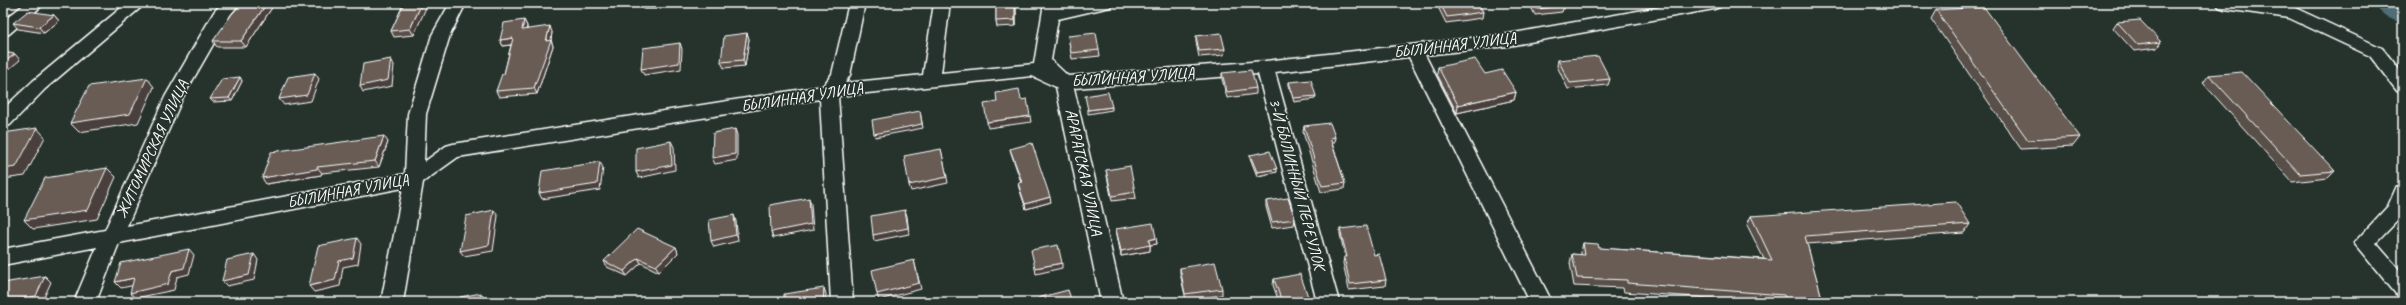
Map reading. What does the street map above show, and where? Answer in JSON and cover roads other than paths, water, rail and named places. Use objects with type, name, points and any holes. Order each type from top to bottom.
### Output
[{"type":"street","points":[[3,30],[37,3]]},
{"type":"street","points":[[3,120],[39,85],[138,3]]},
{"type":"street","name":"ЖИТОМИРСКАЯ УЛИЦА","points":[[85,302],[112,236],[174,97],[223,12],[232,3]]},
{"type":"street","points":[[392,302],[414,179],[417,114],[441,35],[458,3]]},
{"type":"street","points":[[842,302],[829,91],[841,75],[857,3]]},
{"type":"street","points":[[931,80],[942,3]]},
{"type":"street","points":[[1064,83],[1042,62],[1052,9],[1104,3]]},
{"type":"street","name":"БЫЛИННАЯ УЛИЦА","points":[[3,256],[414,179],[453,151],[829,91],[1034,70],[1064,83],[1265,67],[1508,40],[1714,3]]},
{"type":"street","points":[[2225,3],[2293,13],[2376,52],[2403,87]]},
{"type":"street","points":[[1414,50],[1541,302]]},
{"type":"street","name":"3-Й БЫЛИННЫЙ ПЕРЕУЛОК","points":[[1265,67],[1328,302]]},
{"type":"street","name":"АРАРАТСКАЯ УЛИЦА","points":[[1064,83],[1112,302]]},
{"type":"street","points":[[2403,193],[2396,210],[2364,243],[2403,288]]},
{"type":"waterway","points":[[2388,3],[2403,13]]}]
